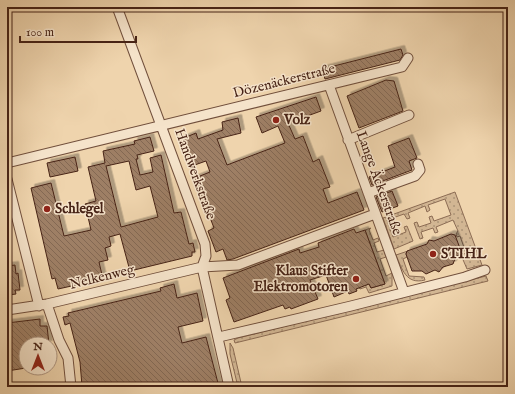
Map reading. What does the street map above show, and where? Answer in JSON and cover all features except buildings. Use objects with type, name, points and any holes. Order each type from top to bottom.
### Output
[{"type":"street","points":[[118,7],[162,125]]},
{"type":"street","name":"Dözenäckerstraße","points":[[162,125],[402,67],[408,58]]},
{"type":"street","name":"Lange Äckerstraße","points":[[328,85],[404,292]]},
{"type":"street","points":[[348,140],[409,115]]},
{"type":"street","name":"Handwerkstraße","points":[[7,163],[162,125],[205,244],[206,256],[202,267],[219,337],[229,387]]},
{"type":"street","points":[[368,193],[414,176],[420,170],[418,164]]},
{"type":"street","points":[[7,178],[43,305],[68,358],[71,387]]},
{"type":"street","name":"Nelkenweg","points":[[7,310],[43,305],[202,267],[238,266],[375,214]]},
{"type":"street","points":[[219,337],[351,306],[464,274],[485,270]]},
{"type":"shaded area","points":[[455,192],[482,265],[467,269],[461,255],[466,253],[460,236],[457,237],[456,234],[458,231],[453,220],[436,227],[438,232],[435,233],[433,228],[421,232],[423,238],[420,239],[414,223],[417,222],[419,227],[431,223],[429,217],[432,216],[434,221],[451,215],[445,199],[428,205],[430,210],[427,212],[425,206],[408,213],[410,218],[407,219],[404,214],[387,220],[393,237],[406,232],[404,227],[407,226],[413,241],[394,249],[383,218]]},
{"type":"shaded area","points":[[371,228],[369,230],[373,240],[378,238],[379,241],[374,243],[377,252],[384,250],[386,257],[380,259],[386,276],[392,273],[392,286],[369,293],[366,287],[360,289],[359,287],[369,284],[371,288],[385,284],[365,230]]},
{"type":"shaded area","points":[[408,251],[406,253],[407,257],[403,259],[409,276],[424,277],[425,280],[413,280],[406,275],[403,270],[396,255]]},
{"type":"shaded area","points":[[486,276],[488,281],[235,343],[234,340],[238,338]]},
{"type":"shaded area","points":[[230,343],[233,348],[242,387],[238,387],[230,354]]},
{"type":"place","name":"Volz","points":[[276,120]]},
{"type":"place","name":"Schlegel","points":[[47,209]]},
{"type":"place","name":"STIHL","points":[[433,254]]},
{"type":"place","name":"Klaus Stifter Elektromotoren","points":[[356,279]]}]
